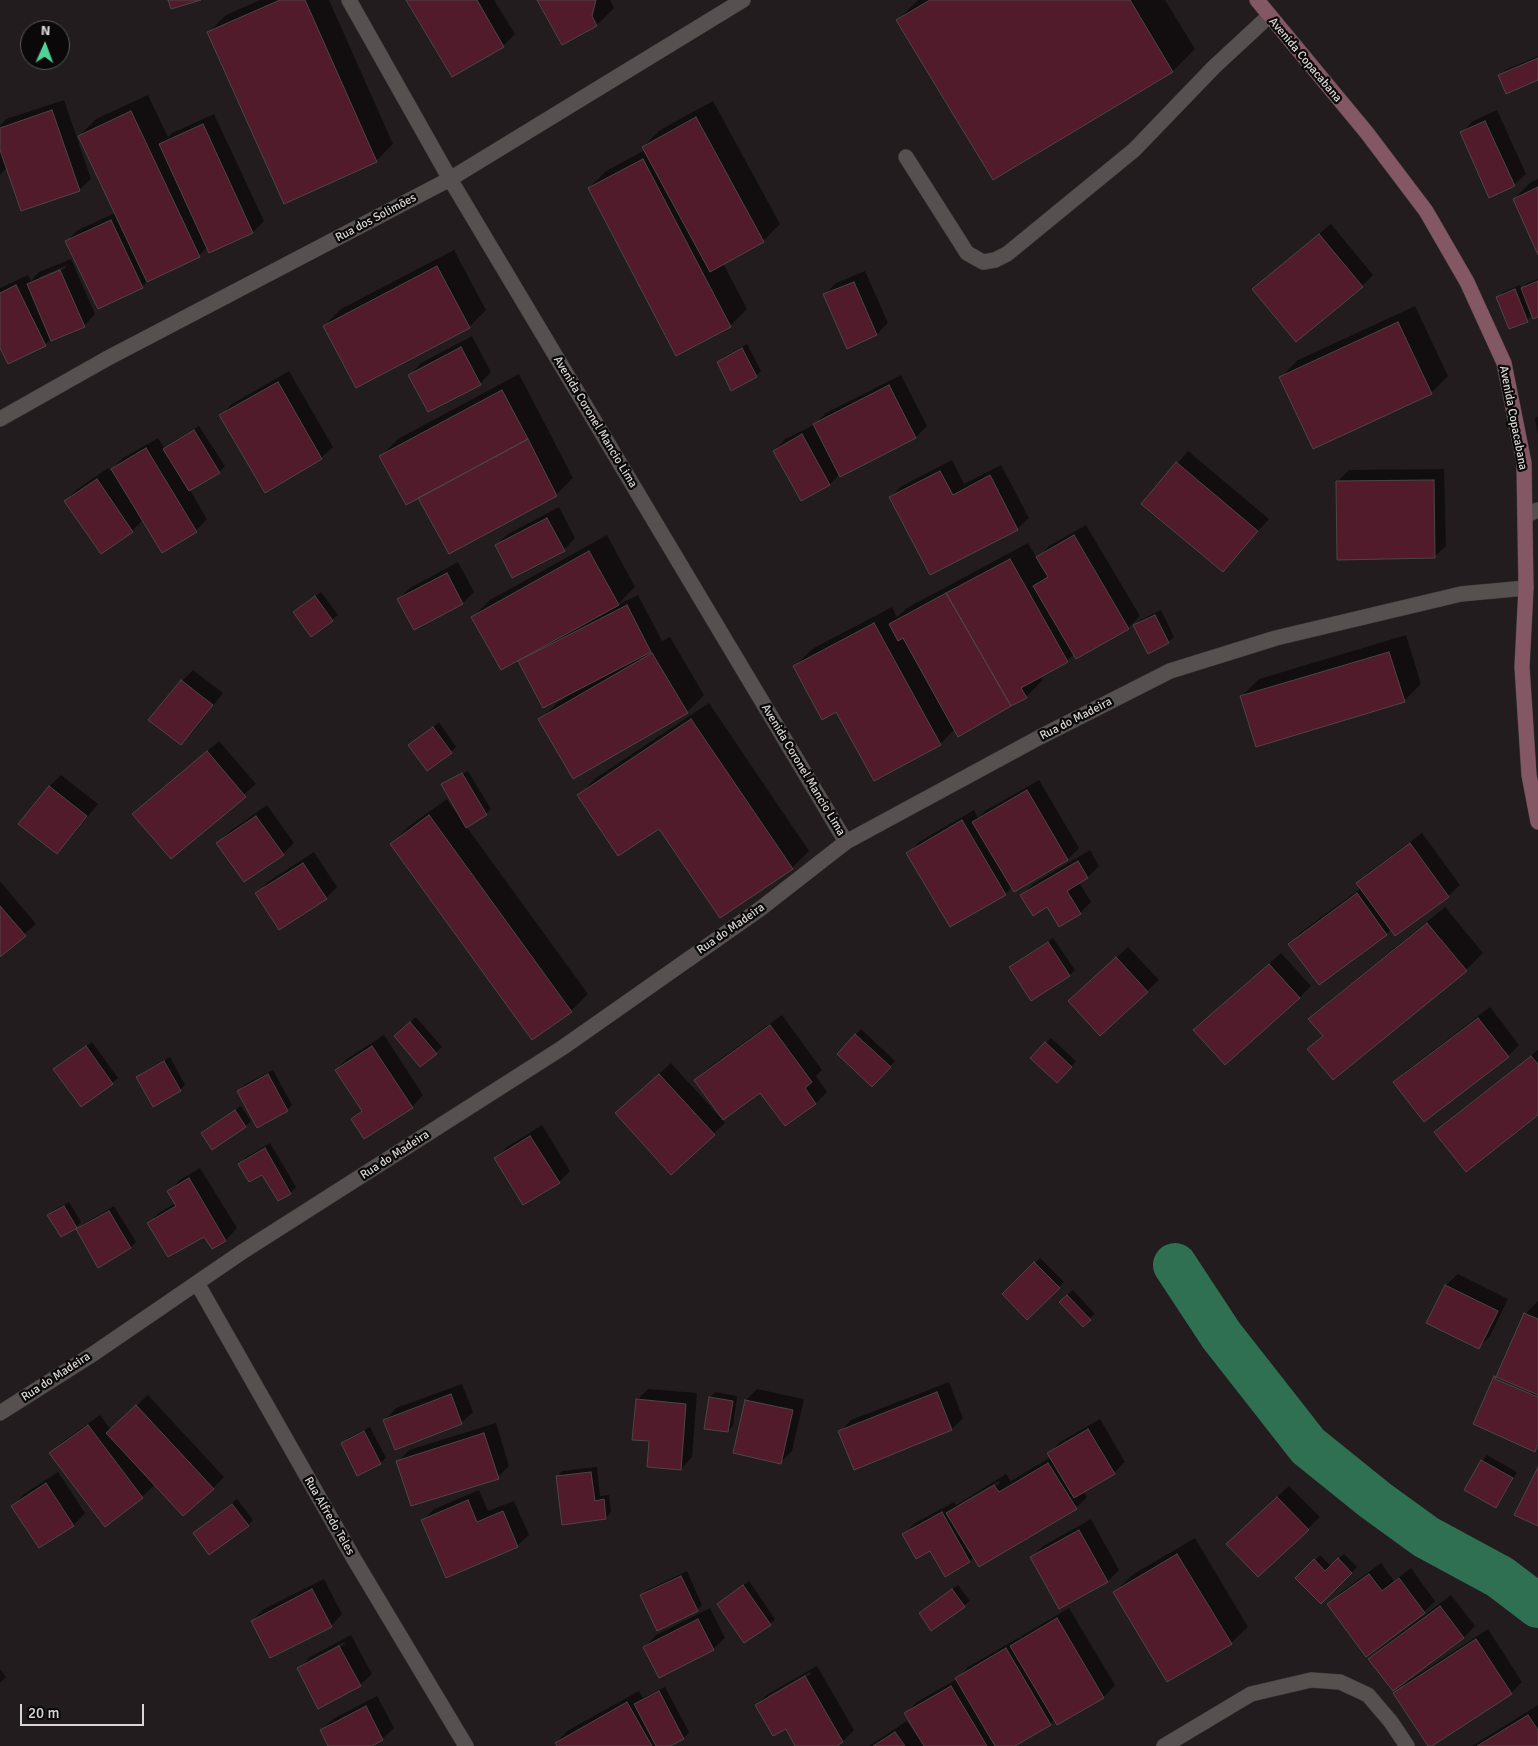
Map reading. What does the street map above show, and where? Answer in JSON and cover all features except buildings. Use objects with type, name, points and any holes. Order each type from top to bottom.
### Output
[{"type":"street","name":"Avenida Coronel Mancio Lima","points":[[349,0],[450,179],[846,842]]},
{"type":"street","name":"Rua dos Solimões","points":[[0,419],[108,358],[450,179],[744,0]]},
{"type":"street","name":"Avenida Copacabana","points":[[1257,0],[1367,133],[1426,211],[1467,282],[1504,363],[1532,512],[1522,667],[1529,775],[1538,822]]},
{"type":"street","points":[[906,157],[968,253],[983,262],[995,260],[1007,254],[1134,150],[1214,67],[1269,16]]},
{"type":"street","name":"Rua do Madeira","points":[[0,1414],[93,1354],[197,1283],[562,1048],[760,910],[846,842],[1040,737],[1170,671],[1276,638],[1403,607],[1461,594],[1526,588]]},
{"type":"street","name":"Rua Alfredo Teles","points":[[197,1283],[354,1560],[466,1746]]},
{"type":"street","points":[[1164,1746],[1250,1694],[1311,1680],[1340,1682],[1368,1695],[1391,1722],[1407,1746]]},
{"type":"waterway","points":[[1175,1265],[1221,1335],[1308,1446],[1375,1500],[1426,1537],[1500,1577],[1538,1606]]}]
